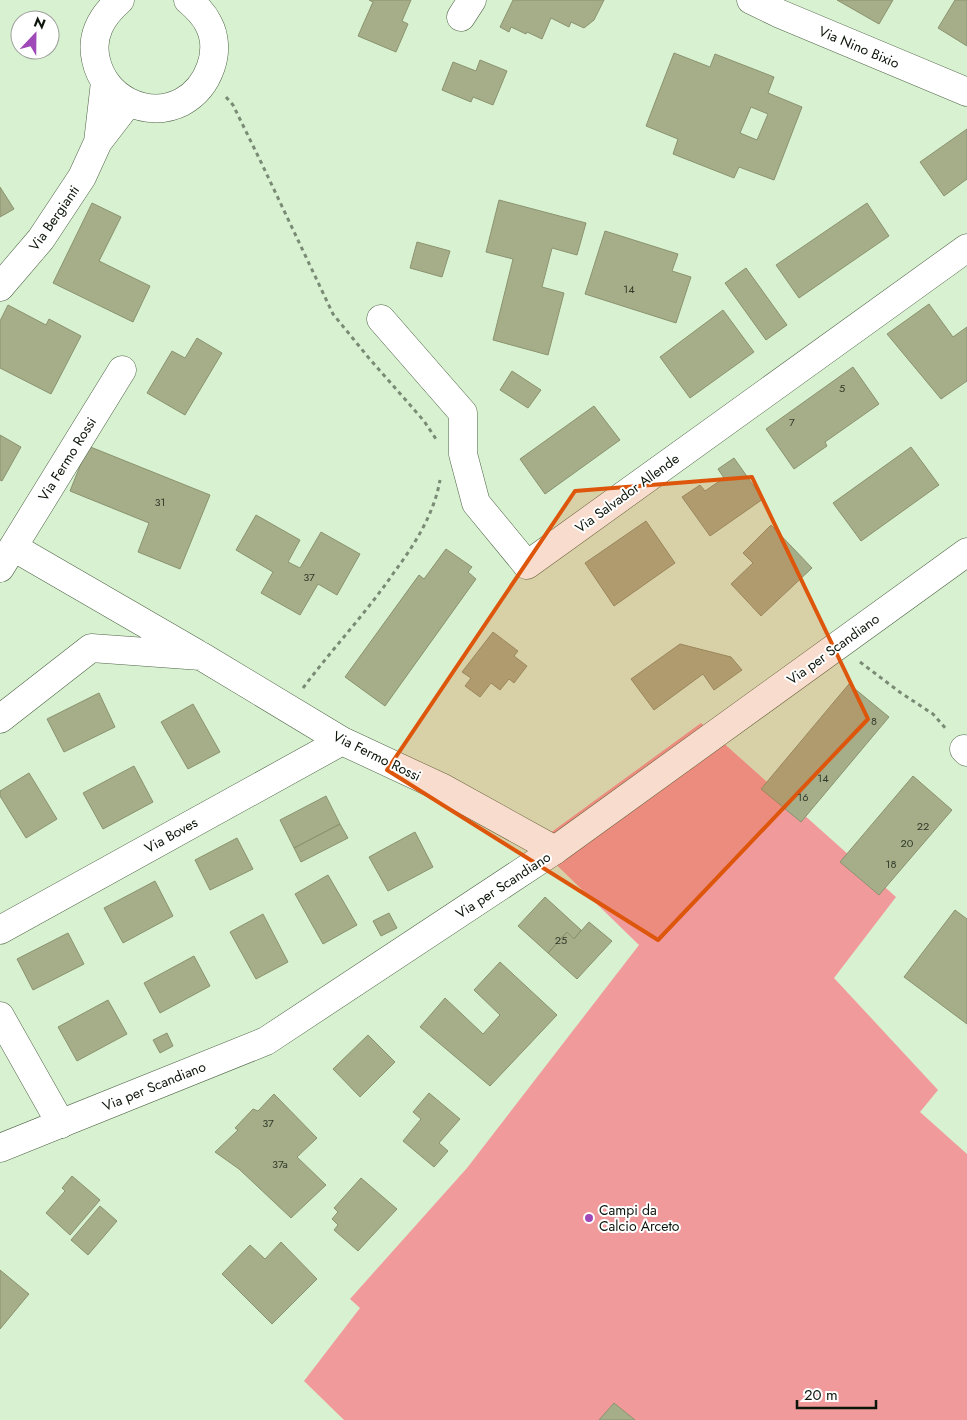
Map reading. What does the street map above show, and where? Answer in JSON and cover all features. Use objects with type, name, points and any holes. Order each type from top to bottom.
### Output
[{"type":"street","name":"Via Bergianti","points":[[110,3],[95,38],[94,53],[98,69],[105,82],[115,94],[128,103],[146,108],[165,108],[182,102],[197,91],[208,76],[213,59],[214,41],[209,24],[199,10],[188,0]]},
{"type":"street","name":"Via Nino Bixio","points":[[751,0],[783,7],[967,92]]},
{"type":"street","name":"Via Bergianti","points":[[98,142],[105,82]]},
{"type":"street","name":"Via Bergianti","points":[[0,287],[41,239],[82,177],[98,142],[128,103]]},
{"type":"street","name":"Via Salvador Allende","points":[[381,319],[463,413],[463,454],[476,502],[527,565],[967,248]]},
{"type":"street","name":"Via Fermo Rossi","points":[[122,370],[6,557],[202,656],[342,740],[443,788],[555,850]]},
{"type":"street","name":"Via per Scandiano","points":[[0,1148],[266,1040],[555,850],[967,552]]},
{"type":"street","name":"Via Fermo Rossi","points":[[0,719],[91,648],[202,656]]},
{"type":"street","name":"Via Boves","points":[[0,930],[342,740]]},
{"type":"street","points":[[0,1016],[61,1124]]},
{"type":"path","points":[[208,76],[233,105],[333,314],[424,422],[438,442]]},
{"type":"path","points":[[288,708],[378,596],[414,545],[426,523],[438,492],[441,478]]},
{"type":"path","points":[[839,645],[933,714],[965,751]]},
{"type":"highlighted area","points":[[752,477],[868,719],[658,940],[387,770],[575,491]]},
{"type":"shaded area","points":[[701,723],[896,897],[834,978],[938,1090],[920,1112],[967,1154],[967,1420],[344,1420],[304,1381],[360,1308],[350,1299],[467,1168],[639,945],[535,844]]},
{"type":"building","points":[[369,0],[411,0],[402,21],[408,24],[396,52],[358,36],[373,2]]},
{"type":"building","points":[[513,0],[604,0],[594,20],[584,28],[571,22],[569,27],[551,18],[542,39],[511,27],[509,32],[500,27]]},
{"type":"building","points":[[837,0],[893,0],[879,24]]},
{"type":"building","points":[[955,0],[967,0],[967,46],[938,28]]},
{"type":"building","points":[[674,53],[710,67],[715,54],[774,77],[768,93],[802,107],[774,180],[739,167],[734,178],[673,154],[678,139],[646,126]],"holes":[[[751,107],[768,114],[757,140],[740,133]]]},
{"type":"building","points":[[480,60],[507,71],[493,105],[473,97],[471,102],[442,90],[453,62],[476,71]]},
{"type":"building","points":[[967,129],[967,179],[944,196],[920,162]]},
{"type":"building","points":[[0,187],[14,209],[0,217]]},
{"type":"building","points":[[499,200],[586,223],[577,255],[552,248],[542,287],[564,293],[548,355],[493,340],[513,259],[486,252]]},
{"type":"building","points":[[92,203],[121,217],[99,261],[150,286],[133,322],[53,283]]},
{"type":"building","points":[[867,203],[889,236],[799,298],[776,265]]},
{"type":"building","points":[[605,231],[678,254],[672,271],[691,277],[676,323],[585,294]]},
{"type":"building","points":[[417,242],[450,251],[442,277],[410,268]]},
{"type":"building","points":[[746,268],[787,325],[766,340],[725,283]]},
{"type":"building","points":[[929,304],[953,337],[967,327],[967,381],[941,399],[887,334]]},
{"type":"building","points":[[8,305],[46,325],[49,319],[81,336],[51,394],[0,368],[0,321]]},
{"type":"building","points":[[723,310],[754,352],[690,398],[660,357]]},
{"type":"building","points":[[197,338],[222,353],[185,415],[147,393],[172,351],[185,358]]},
{"type":"building","points":[[853,367],[879,404],[825,442],[827,446],[794,469],[766,429]]},
{"type":"building","points":[[512,371],[541,390],[528,408],[500,390]]},
{"type":"building","points":[[594,406],[620,440],[545,494],[520,459]]},
{"type":"building","points":[[0,435],[21,447],[2,481],[0,480]]},
{"type":"building","points":[[88,446],[210,495],[180,569],[138,552],[149,523],[70,491]]},
{"type":"building","points":[[911,447],[939,485],[861,541],[833,503]]},
{"type":"building","points":[[734,458],[763,499],[710,536],[682,497],[700,485],[705,491],[724,478],[718,469]]},
{"type":"building","points":[[256,515],[300,540],[288,562],[300,568],[321,532],[360,554],[337,595],[318,584],[300,615],[261,593],[273,572],[236,550]]},
{"type":"building","points":[[646,521],[675,563],[614,606],[585,563]]},
{"type":"building","points":[[771,525],[812,568],[761,616],[731,584],[753,563],[743,553]]},
{"type":"building","points":[[446,549],[472,567],[468,572],[476,579],[385,706],[345,677],[419,575],[424,579]]},
{"type":"building","points":[[493,632],[518,651],[514,656],[527,666],[514,683],[509,679],[500,690],[491,683],[480,697],[465,686],[471,678],[462,672]]},
{"type":"building","points":[[680,644],[731,657],[742,670],[714,690],[703,674],[654,710],[631,679]]},
{"type":"building","points":[[849,684],[889,717],[801,822],[761,789]]},
{"type":"building","points":[[99,693],[115,727],[64,752],[47,719]]},
{"type":"building","points":[[193,704],[220,752],[188,769],[161,722]]},
{"type":"building","points":[[134,766],[153,802],[103,829],[83,793]]},
{"type":"building","points":[[29,773],[57,819],[26,838],[0,796],[0,791]]},
{"type":"building","points":[[913,776],[952,810],[879,895],[840,862]]},
{"type":"building","points":[[326,796],[340,824],[294,848],[280,820]]},
{"type":"building","points":[[340,824],[348,838],[301,862],[294,848]]},
{"type":"building","points":[[415,832],[433,867],[388,891],[369,857]]},
{"type":"building","points":[[237,838],[253,869],[210,890],[195,860]]},
{"type":"building","points":[[328,875],[357,925],[323,944],[295,894]]},
{"type":"building","points":[[155,881],[173,916],[123,943],[104,908]]},
{"type":"building","points":[[545,897],[581,930],[574,939],[567,932],[548,953],[518,926]]},
{"type":"building","points":[[955,910],[967,919],[967,1024],[904,977]]},
{"type":"building","points":[[389,913],[397,928],[381,936],[373,921]]},
{"type":"building","points":[[263,914],[288,962],[256,979],[230,932]]},
{"type":"building","points":[[589,922],[612,941],[577,979],[548,953],[567,932],[574,939]]},
{"type":"building","points":[[68,933],[84,964],[33,990],[17,959]]},
{"type":"building","points":[[194,956],[210,986],[160,1013],[144,983]]},
{"type":"building","points":[[500,962],[557,1015],[490,1086],[420,1027],[445,998],[483,1034],[500,1015],[474,990]]},
{"type":"building","points":[[108,1000],[127,1034],[77,1061],[58,1027]]},
{"type":"building","points":[[167,1033],[173,1046],[160,1053],[153,1040]]},
{"type":"building","points":[[368,1035],[395,1062],[360,1097],[333,1069]]},
{"type":"building","points":[[429,1093],[460,1119],[439,1143],[448,1151],[434,1167],[403,1141],[421,1119],[413,1112]]},
{"type":"building","points":[[274,1094],[317,1138],[297,1157],[326,1185],[291,1218],[239,1169],[215,1152],[238,1130],[235,1128],[253,1109],[258,1111]]},
{"type":"building","points":[[72,1176],[100,1200],[70,1235],[46,1213],[65,1191],[62,1188]]},
{"type":"building","points":[[361,1178],[397,1209],[358,1251],[334,1230],[338,1225],[332,1219],[338,1212],[334,1208]]},
{"type":"building","points":[[100,1206],[117,1221],[88,1255],[71,1240]]},
{"type":"building","points":[[281,1242],[317,1279],[272,1324],[222,1274],[250,1245],[265,1259]]},
{"type":"building","points":[[0,1270],[29,1294],[0,1329]]},
{"type":"building","points":[[614,1403],[635,1420],[599,1420]]},
{"type":"place","name":"Campi da Calcio Arceto","points":[[589,1218]]}]
